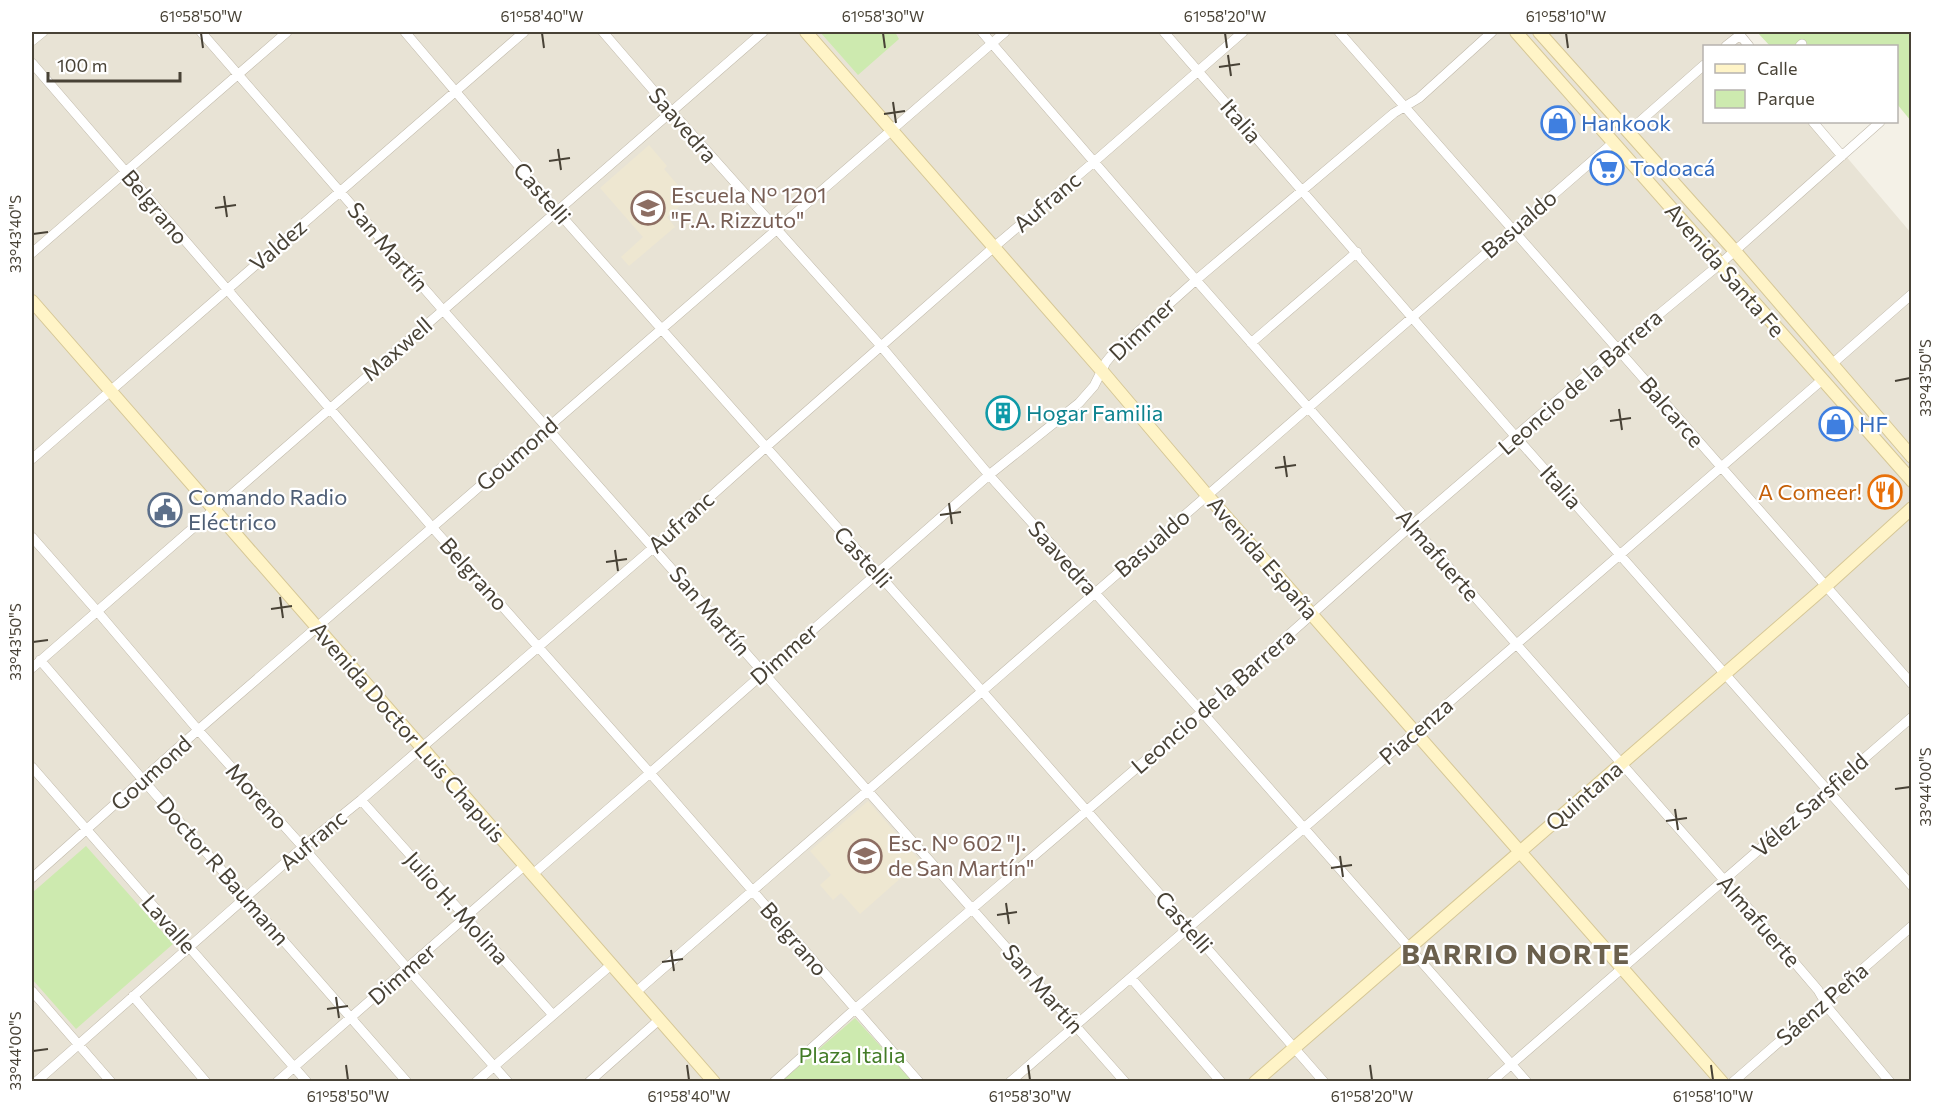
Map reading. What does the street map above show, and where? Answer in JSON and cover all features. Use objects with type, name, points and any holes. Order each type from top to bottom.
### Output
[{"type":"main road","name":"Avenida España","points":[[806,32],[1102,371],[1207,495],[1722,1082]]},
{"type":"main road","name":"Avenida Santa Fe","points":[[1516,32],[1911,481]]},
{"type":"main road","name":"Avenida Santa Fe","points":[[1539,32],[1734,250],[1911,457]]},
{"type":"main road","name":"Avenida Doctor Luis Chapuis","points":[[32,301],[714,1082]]},
{"type":"main road","name":"Quintana","points":[[1255,1082],[1826,586],[1911,508]]},
{"type":"street","points":[[32,41],[43,32]]},
{"type":"street","name":"San Martín","points":[[201,32],[442,309],[1125,1082]]},
{"type":"street","points":[[32,253],[287,32]]},
{"type":"street","name":"Castelli","points":[[405,32],[556,211],[982,691],[1324,1082]]},
{"type":"street","name":"Valdez","points":[[32,459],[524,32]]},
{"type":"street","name":"Saavedra","points":[[603,32],[775,229],[881,346],[989,475],[1304,827],[1527,1082]]},
{"type":"street","name":"Maxwell","points":[[32,668],[763,32]]},
{"type":"street","name":"Almafuerte","points":[[982,32],[1251,343],[1724,880],[1818,990],[1824,1003],[1890,1082]]},
{"type":"street","name":"Goumond","points":[[32,878],[198,730],[1005,32]]},
{"type":"street","name":"Italia","points":[[1164,32],[1911,886]]},
{"type":"street","name":"Aufranc","points":[[36,1082],[303,847],[361,800],[654,548],[994,247],[1243,32]]},
{"type":"street","name":"Balcarce","points":[[1339,32],[1911,684]]},
{"type":"street","name":"Dimmer","points":[[278,1082],[465,918],[650,773],[989,475],[1079,403],[1094,386],[1111,356],[1196,280],[1394,113],[1419,98],[1492,32]]},
{"type":"street","points":[[1727,45],[1738,33],[1748,45]]},
{"type":"street","name":"Belgrano","points":[[32,63],[432,527],[919,1082]]},
{"type":"street","points":[[1628,132],[1703,66]]},
{"type":"street","points":[[1814,123],[1842,156]]},
{"type":"street","name":"Leoncio de la Barrera","points":[[774,1082],[855,1009],[1202,712],[1412,525],[1617,348],[1720,264],[1879,123]]},
{"type":"street","name":"Basualdo","points":[[636,992],[1614,142]]},
{"type":"street","points":[[1251,343],[1357,252]]},
{"type":"street","points":[[1832,364],[1911,294]]},
{"type":"street","name":"Piacenza","points":[[1010,1082],[1822,380]]},
{"type":"street","name":"Moreno","points":[[32,537],[198,730],[508,1082]]},
{"type":"street","name":"Doctor R Baumann","points":[[40,660],[407,1082]]},
{"type":"street","name":"Vélez Sarsfield","points":[[1491,1082],[1911,717]]},
{"type":"street","name":"Lavalle","points":[[32,767],[307,1082]]},
{"type":"street","name":"Julio H. Molina","points":[[361,800],[553,1015]]},
{"type":"street","name":"Sáenz Peña","points":[[1733,1082],[1911,926]]},
{"type":"street","points":[[476,1082],[612,964]]},
{"type":"street","points":[[1131,978],[1221,1082]]},
{"type":"street","points":[[32,991],[111,1082]]},
{"type":"street","points":[[133,996],[206,1082]]},
{"type":"street","points":[[589,1082],[660,1019]]},
{"type":"shaded area","points":[[32,32],[1741,32],[1752,45],[1703,45],[1703,123],[1818,123],[1911,233],[1911,1081],[32,1081]]},
{"type":"shaded area","name":"Escuela N° 1201 \"F.A. Rizzuto\"","points":[[649,145],[667,166],[664,169],[689,198],[667,217],[675,227],[629,266],[621,257],[643,237],[600,188]]},
{"type":"shaded area","name":"Esc. N° 602 \"J. de San Martín\"","points":[[868,801],[920,861],[860,914],[841,893],[833,900],[820,885],[831,875],[810,851]]},
{"type":"green space","points":[[820,32],[895,32],[899,39],[858,75]]},
{"type":"green space","points":[[1757,32],[1911,32],[1911,121],[1898,105],[1898,45],[1769,45]]},
{"type":"green space","points":[[86,846],[173,944],[76,1029],[32,979],[32,893]]},
{"type":"green space","name":"Plaza Italia","points":[[855,1018],[912,1081],[782,1081]]},
{"type":"place","name":"Hankook","points":[[1558,123]]},
{"type":"place","name":"Todoacá","points":[[1607,168]]},
{"type":"place","name":"Escuela N° 1201 \"F.A. Rizzuto\"","points":[[648,208]]},
{"type":"place","name":"Hogar Familia","points":[[1003,413]]},
{"type":"place","name":"HF","points":[[1836,424]]},
{"type":"place","name":"A Comeer!","points":[[1885,492]]},
{"type":"place","name":"Comando Radio Eléctrico","points":[[165,510]]},
{"type":"place","name":"Esc. N° 602 \"J. de San Martín\"","points":[[865,856]]},
{"type":"district","name":"BARRIO NORTE","points":[[1516,954]]}]
